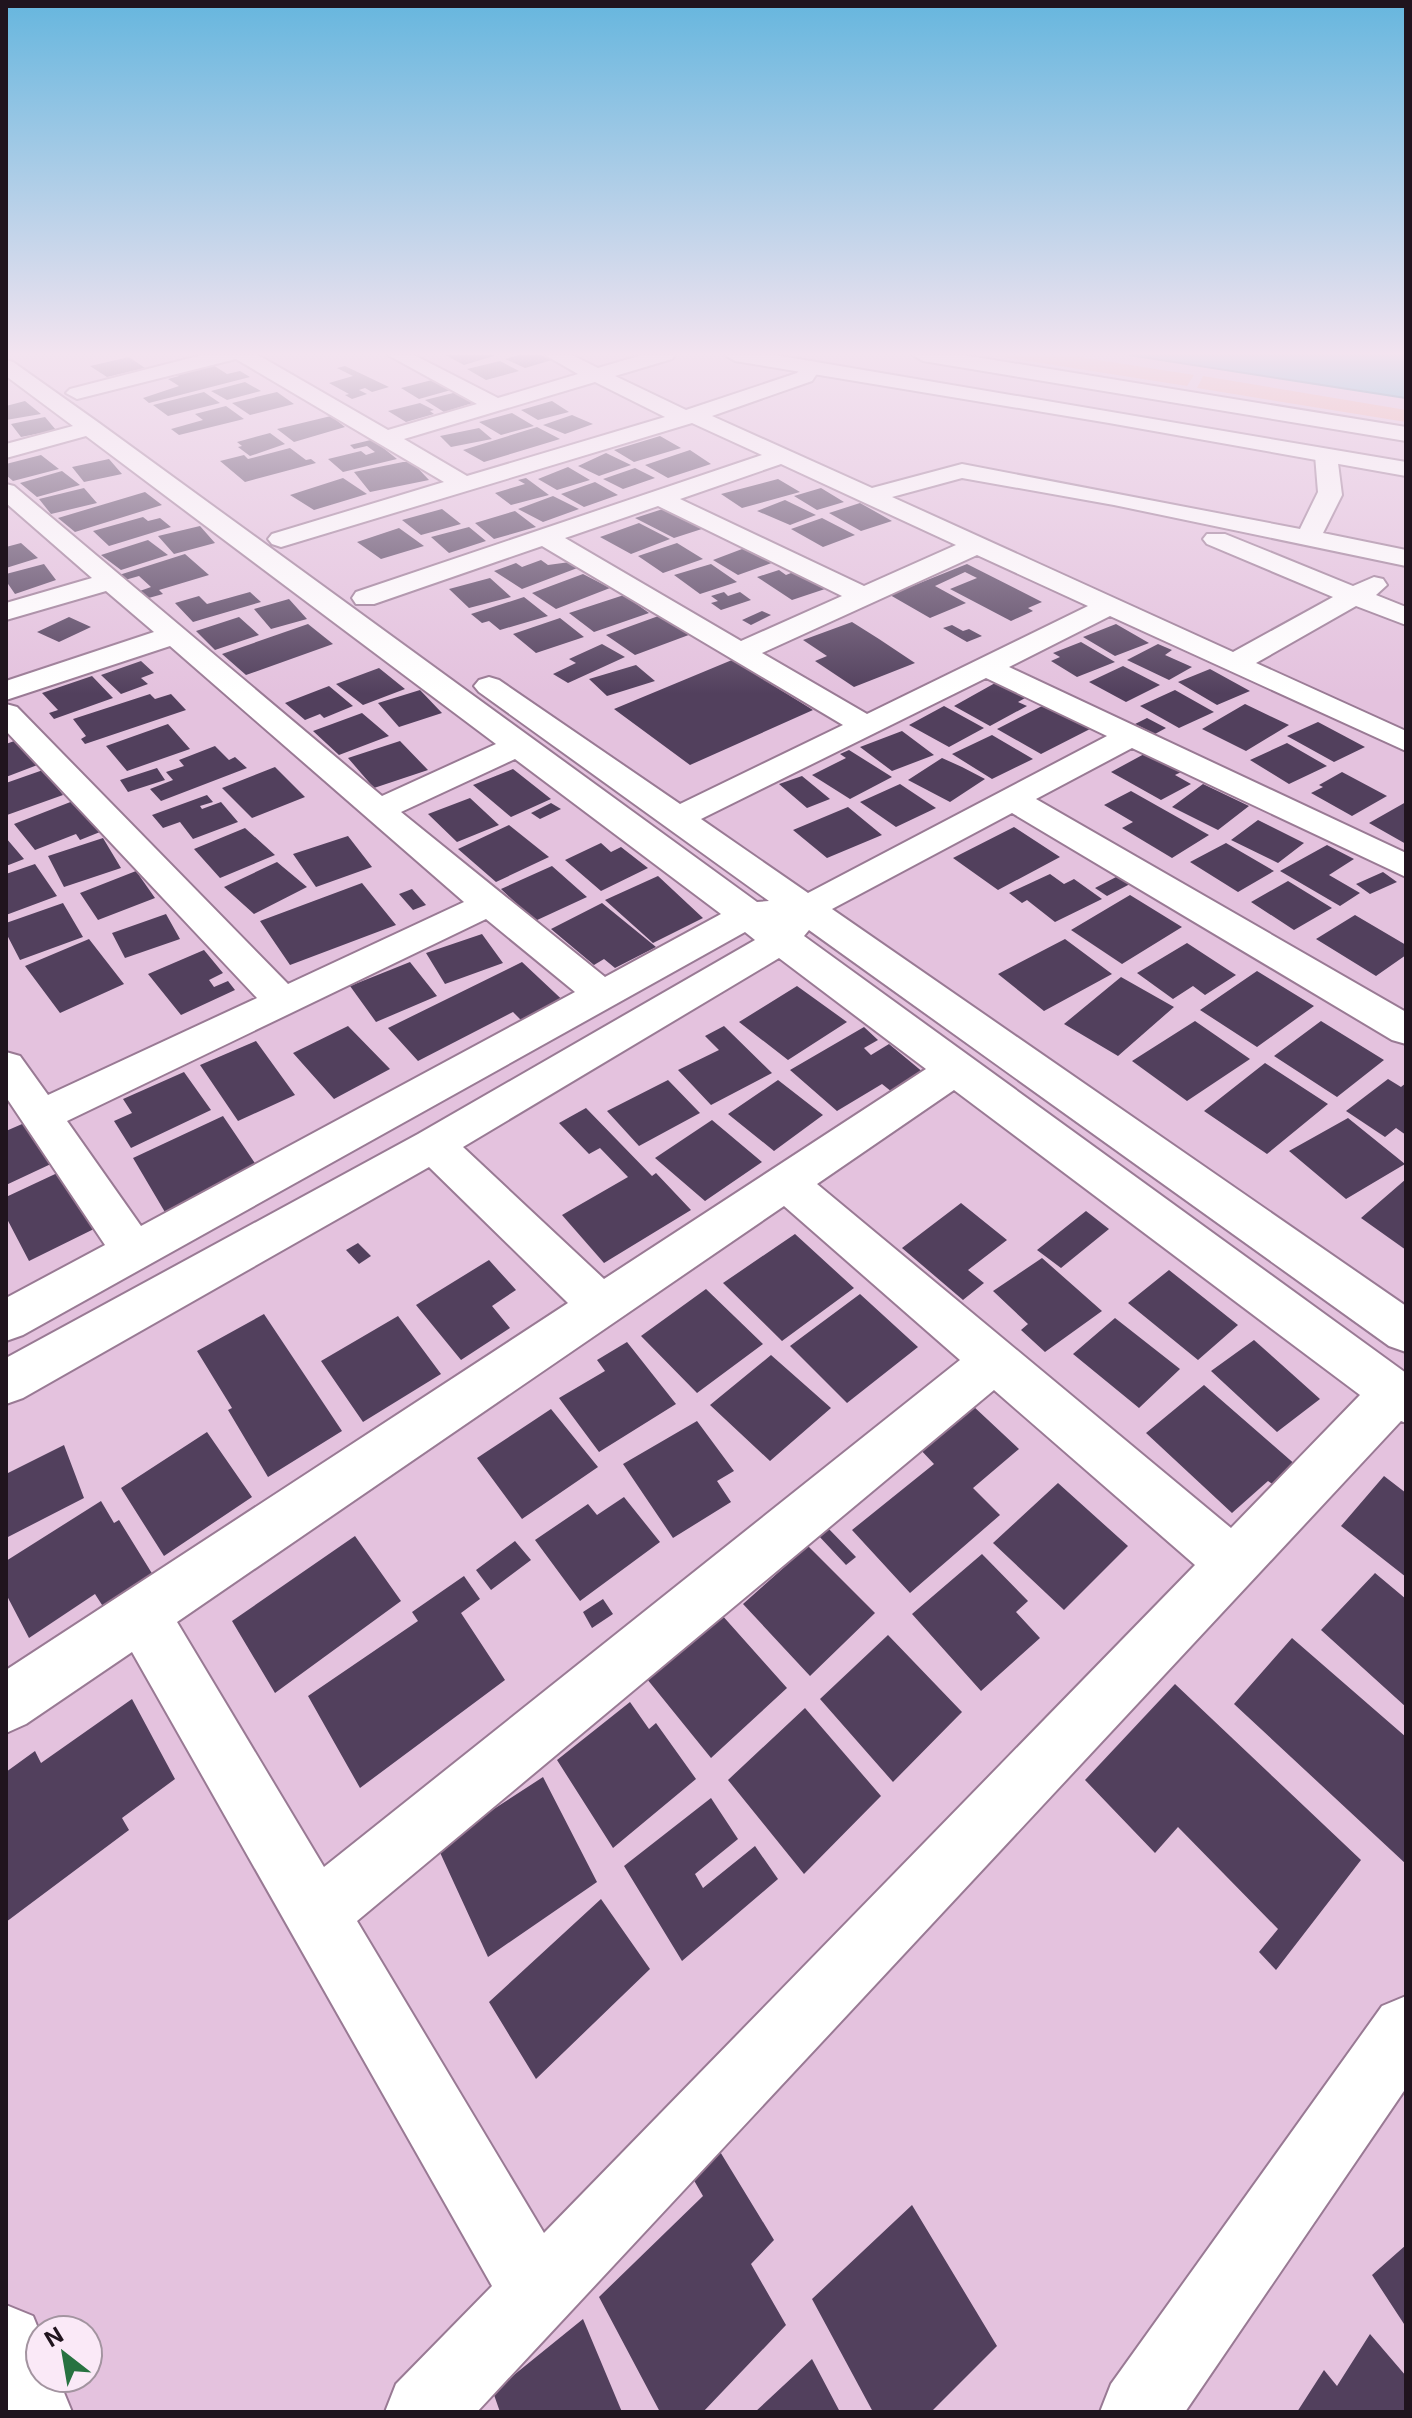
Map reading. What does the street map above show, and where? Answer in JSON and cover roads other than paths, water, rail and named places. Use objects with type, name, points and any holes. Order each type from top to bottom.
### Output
[{"type":"street","points":[[145,468],[749,914],[794,924],[1406,1332]]},
{"type":"street","points":[[182,468],[678,818],[957,1068],[1401,1397],[1232,1563],[424,2412]]},
{"type":"street","points":[[436,468],[464,484]]},
{"type":"street","points":[[281,539],[517,468]]},
{"type":"street","points":[[365,598],[748,468]]},
{"type":"street","points":[[803,468],[1406,742]]},
{"type":"street","points":[[1308,538],[1321,508],[1327,505],[1324,499],[1330,495],[1327,468]]},
{"type":"street","points":[[867,497],[962,471],[1114,498],[1406,561]]},
{"type":"street","points":[[6,491],[489,904],[604,996]]},
{"type":"street","points":[[660,498],[864,596]]},
{"type":"street","points":[[1114,498],[1406,617]]},
{"type":"street","points":[[545,537],[866,726]]},
{"type":"street","points":[[740,652],[975,546]]},
{"type":"street","points":[[1233,664],[1356,596],[1406,561]]},
{"type":"street","points":[[6,612],[111,581]]},
{"type":"street","points":[[678,818],[1108,607]]},
{"type":"street","points":[[6,691],[174,635]]},
{"type":"street","points":[[986,667],[1406,866]]},
{"type":"street","points":[[6,713],[282,1001]]},
{"type":"street","points":[[6,1383],[433,1145],[794,924],[1010,798],[1131,736]]},
{"type":"street","points":[[378,810],[520,745]]},
{"type":"street","points":[[1010,798],[1406,1030]]},
{"type":"street","points":[[40,1116],[489,904]]},
{"type":"street","points":[[6,1321],[749,914]]},
{"type":"street","points":[[6,1066],[134,1251]]},
{"type":"street","points":[[6,1704],[957,1068]]},
{"type":"street","points":[[433,1145],[601,1306]]},
{"type":"street","points":[[786,1183],[1232,1563]]},
{"type":"street","points":[[316,1914],[995,1361]]},
{"type":"street","points":[[141,1614],[537,2292]]},
{"type":"street","points":[[1139,2412],[1406,2030]]},
{"type":"street","points":[[6,2343],[33,2412]]}]
